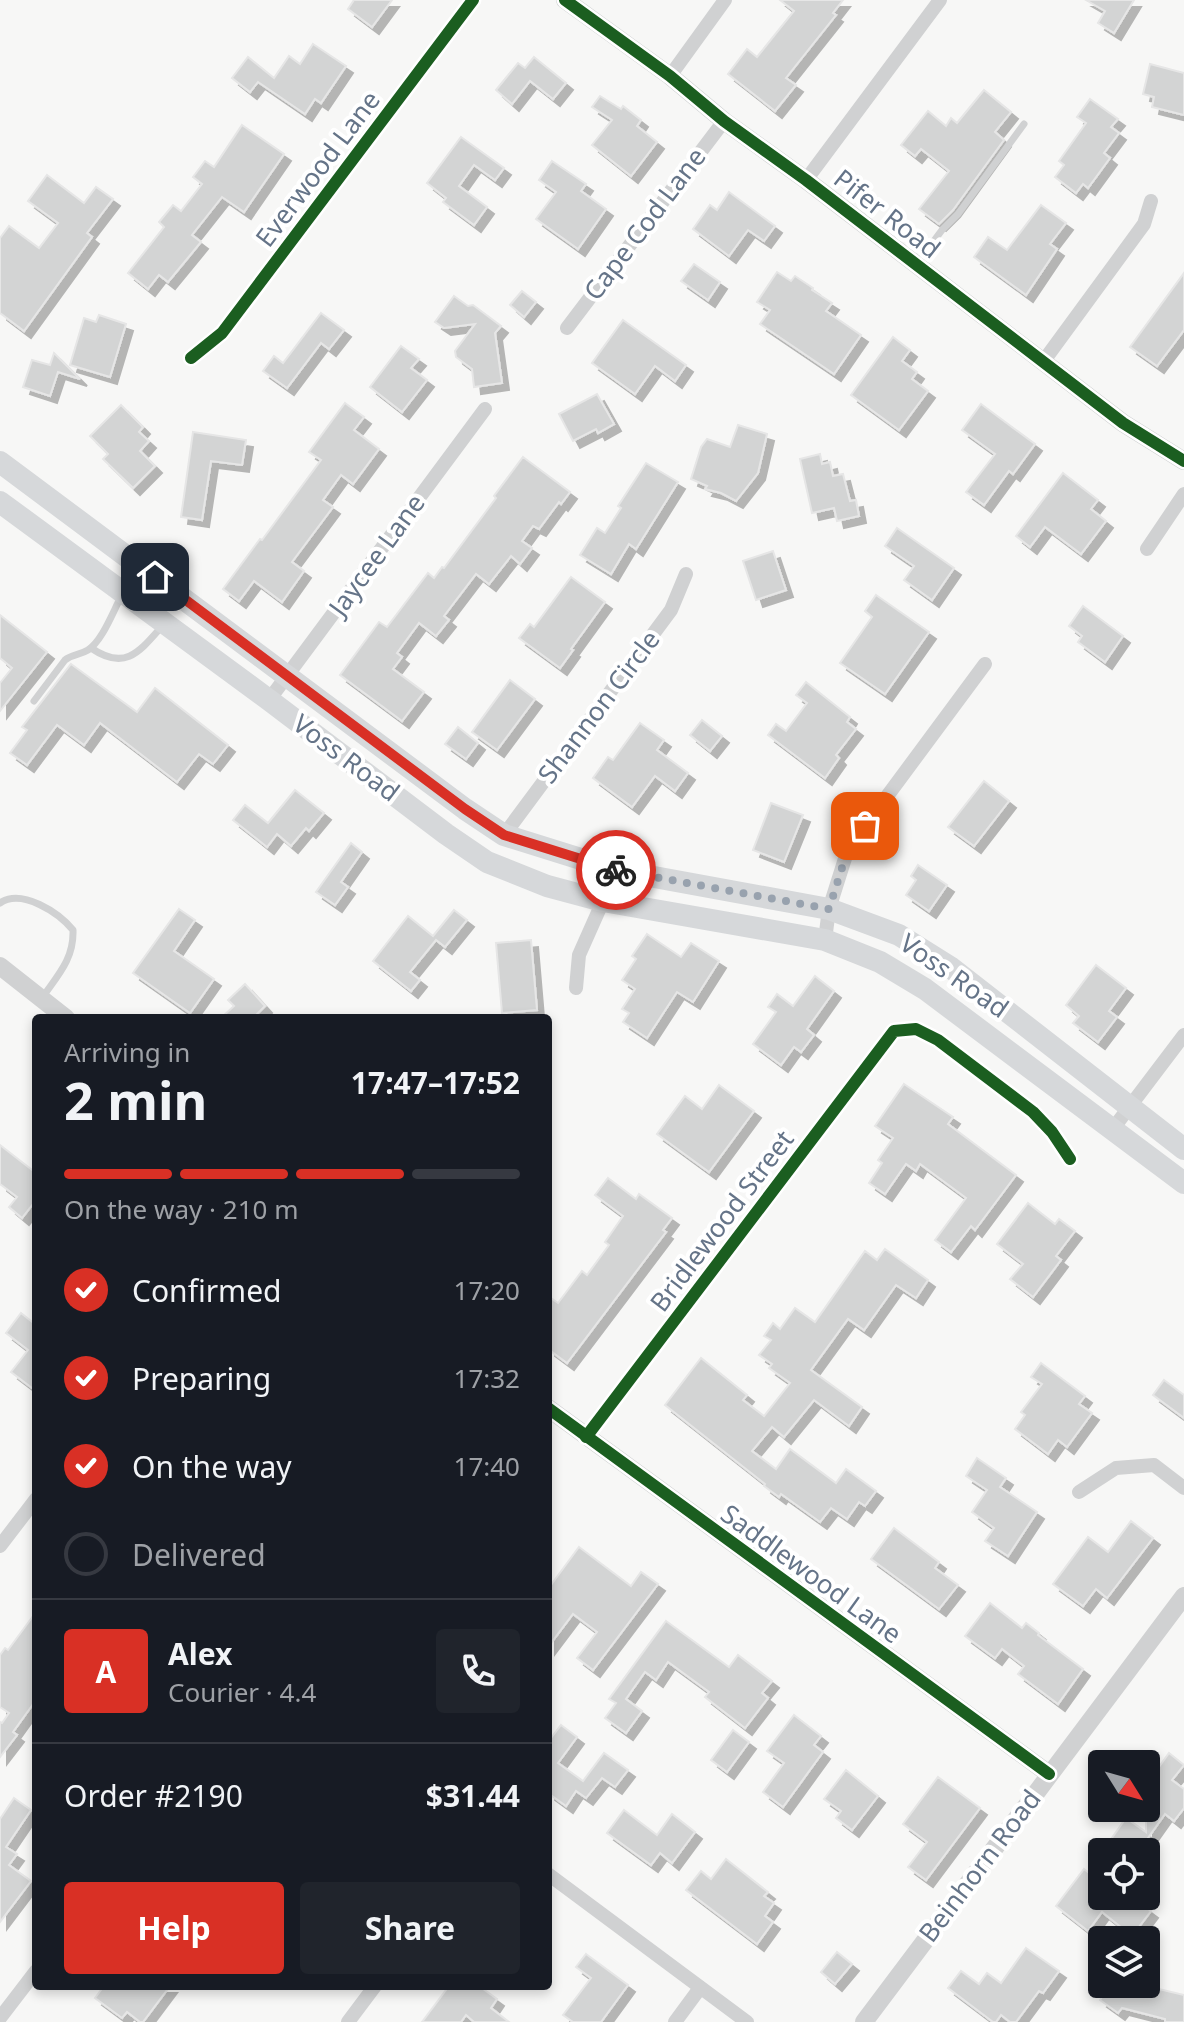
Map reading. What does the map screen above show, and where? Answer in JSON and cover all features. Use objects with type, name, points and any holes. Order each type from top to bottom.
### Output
[{"type":"main road","name":"Voss Road","points":[[0,462],[504,835],[616,870],[829,909],[899,935],[950,967],[1184,1149]]},
{"type":"main road","name":"Voss Road","points":[[0,502],[487,862],[547,886],[603,901],[825,940],[880,962],[925,989],[1184,1183]]},
{"type":"main road","points":[[118,589],[133,560]]},
{"type":"main road","points":[[446,834],[465,809]]},
{"type":"street","name":"Everwood Lane","points":[[191,358],[222,333],[473,0]]},
{"type":"street","name":"Pifer Road","points":[[565,0],[670,76],[724,121],[806,180],[1123,423],[1184,461]]},
{"type":"street","points":[[670,76],[725,0]]},
{"type":"street","points":[[806,180],[940,0]]},
{"type":"street","name":"Cape Cod Lane","points":[[567,328],[724,121]]},
{"type":"street","points":[[1043,362],[1144,224],[1151,201]]},
{"type":"street","name":"Jaycee Lane","points":[[269,700],[485,409]]},
{"type":"street","points":[[1147,549],[1184,494]]},
{"type":"street","name":"Shannon Circle","points":[[504,835],[671,610],[686,574]]},
{"type":"street","points":[[825,940],[829,909],[848,849],[985,664]]},
{"type":"street","points":[[576,988],[579,955],[603,901]]},
{"type":"street","points":[[0,966],[61,1014]]},
{"type":"street","name":"Bridlewood Street","points":[[586,1437],[894,1031],[916,1029],[938,1040],[1033,1112],[1052,1132],[1070,1159]]},
{"type":"street","points":[[1112,1130],[1184,1035]]},
{"type":"street","name":"Saddlewood Lane","points":[[552,1411],[1049,1774]]},
{"type":"street","points":[[1079,1492],[1116,1468],[1154,1465],[1184,1488]]},
{"type":"street","points":[[0,1546],[32,1504]]},
{"type":"street","name":"Beinhorn Road","points":[[864,2022],[1184,1596]]},
{"type":"street","points":[[552,1877],[747,2022]]},
{"type":"street","points":[[0,2018],[32,1976]]},
{"type":"street","points":[[675,2022],[700,1988]]},
{"type":"street","points":[[348,2022],[372,1990]]},
{"type":"lane","points":[[916,265],[1024,124]]},
{"type":"lane","points":[[34,701],[65,660],[71,655],[81,654],[98,641],[118,589]]},
{"type":"lane","points":[[91,648],[105,658],[117,660],[143,648],[165,623]]},
{"type":"lane","points":[[0,903],[5,899],[25,899],[64,919],[73,930],[74,945],[41,998]]},
{"type":"building","points":[[354,0],[392,0],[372,27],[348,9]]},
{"type":"building","points":[[780,0],[843,0],[833,13],[836,15],[786,78],[796,85],[775,111],[728,74],[747,49],[757,57],[794,11]]},
{"type":"building","points":[[1086,0],[1134,0],[1114,33],[1098,23],[1105,11]]},
{"type":"building","points":[[313,44],[346,66],[321,103],[315,99],[305,114],[258,82],[250,92],[232,78],[248,57],[274,78],[289,56],[300,64]]},
{"type":"building","points":[[534,57],[566,83],[553,99],[530,81],[512,104],[496,90],[518,63],[525,68]]},
{"type":"building","points":[[1150,64],[1184,73],[1184,115],[1152,107],[1154,97],[1143,94]]},
{"type":"building","points":[[984,90],[1011,112],[995,132],[1004,140],[953,210],[939,224],[919,209],[949,171],[921,149],[915,156],[901,145],[928,111],[946,126],[951,118],[957,123]]},
{"type":"building","points":[[600,96],[621,109],[623,106],[641,120],[637,126],[657,142],[631,176],[592,145],[612,120],[592,107]]},
{"type":"building","points":[[1090,99],[1118,119],[1111,127],[1119,133],[1104,153],[1110,158],[1088,188],[1083,184],[1076,193],[1055,177],[1064,165],[1059,161],[1086,123],[1077,117]]},
{"type":"building","points":[[242,125],[284,154],[244,212],[222,197],[192,235],[201,242],[168,282],[159,275],[148,289],[128,273],[164,227],[159,222],[173,205],[181,211],[202,184],[193,177],[205,161],[214,167]]},
{"type":"building","points":[[461,137],[504,168],[495,180],[474,165],[459,186],[487,207],[474,225],[443,202],[446,198],[427,183]]},
{"type":"building","points":[[552,161],[586,184],[581,191],[606,209],[578,249],[536,219],[556,192],[539,180]]},
{"type":"building","points":[[47,175],[84,203],[96,187],[113,199],[87,233],[92,237],[24,331],[0,313],[0,238],[9,226],[39,248],[58,223],[28,201]]},
{"type":"building","points":[[729,192],[775,226],[764,241],[748,230],[729,256],[693,229],[710,205],[717,210]]},
{"type":"building","points":[[1041,205],[1066,223],[1050,244],[1057,249],[1026,295],[974,257],[988,237],[1007,250]]},
{"type":"building","points":[[694,264],[720,282],[708,300],[681,281]]},
{"type":"building","points":[[777,272],[791,281],[795,276],[813,288],[832,303],[826,311],[861,335],[834,374],[760,324],[770,310],[757,302]]},
{"type":"building","points":[[1184,273],[1184,330],[1157,366],[1130,347]]},
{"type":"building","points":[[522,291],[536,302],[524,317],[510,305]]},
{"type":"building","points":[[454,296],[468,306],[473,305],[501,326],[495,333],[502,383],[474,387],[472,369],[456,357],[455,351],[475,324],[444,328],[435,322]]},
{"type":"building","points":[[321,313],[344,330],[329,349],[321,343],[287,388],[263,371],[274,356],[283,363]]},
{"type":"building","points":[[99,315],[126,324],[110,377],[70,365],[84,318],[96,322]]},
{"type":"building","points":[[623,320],[686,365],[675,381],[655,366],[635,394],[592,363]]},
{"type":"building","points":[[893,337],[910,350],[902,361],[917,372],[912,379],[928,391],[899,430],[851,395]]},
{"type":"building","points":[[401,346],[419,359],[411,368],[427,380],[402,412],[370,387]]},
{"type":"building","points":[[54,353],[80,379],[58,372],[50,396],[23,387],[32,360],[50,365]]},
{"type":"building","points":[[597,394],[614,424],[573,441],[559,414]]},
{"type":"building","points":[[345,403],[364,417],[354,430],[379,449],[353,484],[341,475],[323,500],[333,507],[292,562],[304,571],[282,602],[254,581],[239,601],[223,589],[321,460],[309,452]]},
{"type":"building","points":[[981,404],[1035,444],[1013,474],[1009,471],[984,505],[966,492],[995,454],[962,430]]},
{"type":"building","points":[[121,405],[143,427],[139,432],[149,441],[140,451],[155,466],[133,488],[103,459],[108,454],[90,436]]},
{"type":"building","points":[[738,425],[767,434],[758,473],[736,501],[705,489],[707,486],[691,479],[701,447],[707,439],[730,447]]},
{"type":"building","points":[[193,432],[246,440],[242,465],[211,461],[202,520],[181,517]]},
{"type":"building","points":[[820,454],[822,464],[830,462],[833,476],[843,474],[850,501],[856,500],[859,516],[837,521],[834,508],[812,513],[800,459]]},
{"type":"building","points":[[523,457],[570,492],[539,529],[533,526],[522,541],[532,548],[520,564],[511,556],[489,584],[476,574],[444,616],[449,620],[436,636],[419,623],[397,653],[402,657],[393,669],[424,692],[402,721],[340,675],[379,622],[387,627],[428,573],[434,578],[444,568]]},
{"type":"building","points":[[646,463],[678,482],[636,549],[629,544],[611,574],[580,555],[597,528],[605,533],[621,508],[618,506]]},
{"type":"building","points":[[1063,473],[1098,500],[1091,509],[1106,521],[1081,554],[1045,527],[1030,547],[1016,536]]},
{"type":"building","points":[[897,528],[954,568],[932,600],[904,580],[914,566],[885,546]]},
{"type":"building","points":[[773,551],[786,590],[756,600],[743,561]]},
{"type":"building","points":[[571,577],[605,602],[560,668],[519,638],[530,624],[534,627]]},
{"type":"building","points":[[876,595],[929,632],[885,694],[840,663],[872,617],[865,611]]},
{"type":"building","points":[[1083,606],[1123,636],[1105,662],[1078,642],[1082,636],[1069,626]]},
{"type":"building","points":[[0,615],[47,652],[0,711],[0,683],[12,668],[0,658]]},
{"type":"building","points":[[71,664],[137,712],[155,688],[228,745],[213,764],[199,754],[177,782],[100,723],[84,745],[57,725],[27,765],[10,753],[27,730],[22,727]]},
{"type":"building","points":[[510,680],[535,699],[497,750],[472,732]]},
{"type":"building","points":[[806,682],[850,717],[847,722],[856,729],[836,755],[839,758],[825,778],[768,735],[776,724],[786,731],[807,703],[796,695]]},
{"type":"building","points":[[702,720],[722,736],[710,751],[690,735]]},
{"type":"building","points":[[640,723],[664,740],[657,750],[688,773],[675,791],[655,776],[632,807],[593,778],[608,757],[613,760]]},
{"type":"building","points":[[458,727],[478,743],[466,759],[445,744]]},
{"type":"building","points":[[984,781],[1009,801],[974,846],[948,827]]},
{"type":"building","points":[[295,790],[324,813],[291,846],[277,834],[267,847],[233,820],[245,805],[268,823]]},
{"type":"building","points":[[771,803],[803,815],[784,862],[753,850]]},
{"type":"building","points":[[351,843],[362,852],[341,882],[348,887],[335,905],[316,892]]},
{"type":"building","points":[[918,865],[947,885],[929,911],[906,895],[916,880],[911,876]]},
{"type":"building","points":[[179,909],[195,920],[174,951],[214,979],[190,1013],[133,973]]},
{"type":"building","points":[[454,910],[467,920],[445,947],[436,940],[410,972],[420,980],[411,991],[373,961],[408,916],[433,936]]},
{"type":"building","points":[[647,934],[681,957],[691,943],[719,961],[693,1002],[677,992],[647,1038],[623,1022],[629,1013],[622,1009],[635,989],[622,980],[636,959],[632,956]]},
{"type":"building","points":[[531,940],[537,1010],[502,1013],[496,943]]},
{"type":"building","points":[[1096,965],[1126,988],[1109,1011],[1117,1017],[1098,1042],[1073,1023],[1079,1016],[1066,1005]]},
{"type":"building","points":[[815,976],[834,991],[807,1029],[814,1035],[801,1052],[794,1047],[781,1065],[753,1044],[776,1012],[768,1007],[777,994],[793,1006]]},
{"type":"building","points":[[245,984],[265,1006],[257,1014],[225,1014],[234,1006],[228,1000]]},
{"type":"building","points":[[904,1084],[953,1117],[948,1124],[1016,1175],[975,1230],[971,1226],[951,1252],[935,1240],[966,1198],[920,1164],[916,1171],[906,1164],[885,1194],[869,1183],[882,1163],[878,1160],[893,1138],[875,1126]]},
{"type":"building","points":[[719,1085],[754,1111],[709,1172],[657,1134],[685,1096],[702,1109]]},
{"type":"building","points":[[0,1145],[32,1170],[32,1205],[22,1218],[9,1207],[17,1197],[0,1184]]},
{"type":"building","points":[[608,1178],[636,1199],[639,1194],[672,1218],[663,1230],[666,1232],[567,1363],[552,1352],[552,1299],[558,1303],[582,1271],[587,1275],[609,1245],[605,1242],[623,1216],[595,1195]]},
{"type":"building","points":[[1028,1203],[1055,1224],[1059,1219],[1075,1231],[1056,1256],[1061,1260],[1033,1297],[1010,1279],[1023,1264],[997,1244]]},
{"type":"building","points":[[885,1249],[928,1280],[916,1298],[896,1285],[864,1330],[848,1319],[811,1370],[862,1407],[849,1426],[814,1400],[784,1437],[772,1427],[752,1451],[776,1469],[790,1449],[836,1483],[846,1469],[876,1491],[865,1506],[859,1502],[847,1519],[831,1508],[820,1522],[781,1494],[779,1497],[764,1486],[665,1405],[701,1358],[747,1395],[743,1400],[764,1416],[790,1383],[769,1368],[772,1364],[759,1355],[771,1340],[764,1336],[773,1323],[780,1329],[795,1308],[815,1322],[865,1251],[877,1260]]},
{"type":"building","points":[[21,1313],[32,1322],[32,1388],[11,1372],[28,1350],[6,1333]]},
{"type":"building","points":[[1041,1363],[1085,1396],[1079,1404],[1092,1413],[1067,1447],[1058,1440],[1048,1454],[1015,1429],[1025,1415],[1021,1412],[1042,1384],[1031,1377]]},
{"type":"building","points":[[1164,1380],[1184,1395],[1184,1418],[1153,1395]]},
{"type":"building","points":[[977,1458],[1006,1478],[1000,1487],[1037,1512],[1008,1556],[985,1541],[994,1528],[972,1512],[987,1490],[966,1476]]},
{"type":"building","points":[[1131,1521],[1153,1538],[1107,1598],[1096,1589],[1083,1606],[1053,1584],[1088,1537],[1108,1552]]},
{"type":"building","points":[[894,1528],[939,1562],[935,1568],[958,1585],[939,1609],[871,1559]]},
{"type":"building","points":[[579,1547],[631,1586],[641,1572],[658,1584],[593,1670],[577,1658],[597,1632],[573,1614],[552,1642],[552,1584]]},
{"type":"building","points":[[990,1603],[1022,1628],[1026,1623],[1083,1669],[1058,1704],[1018,1674],[1024,1666],[1002,1649],[995,1658],[965,1636]]},
{"type":"building","points":[[32,1617],[32,1706],[13,1732],[17,1735],[0,1757],[0,1722],[9,1713],[0,1707],[0,1655],[5,1648],[8,1650]]},
{"type":"building","points":[[666,1621],[729,1667],[738,1655],[772,1681],[762,1693],[768,1698],[745,1728],[705,1697],[709,1692],[668,1662],[656,1680],[645,1672],[626,1699],[642,1711],[626,1733],[605,1718],[616,1703],[609,1699]]},
{"type":"building","points":[[794,1715],[821,1736],[814,1745],[823,1752],[783,1807],[763,1792],[784,1763],[767,1751]]},
{"type":"building","points":[[561,1725],[577,1737],[558,1763],[583,1781],[604,1753],[628,1770],[615,1787],[602,1778],[586,1798],[576,1791],[566,1806],[552,1796],[552,1737]]},
{"type":"building","points":[[733,1730],[749,1742],[727,1772],[711,1760]]},
{"type":"building","points":[[1169,1753],[1184,1765],[1172,1780],[1184,1789],[1184,1808],[1174,1821],[1165,1814],[1160,1821],[1160,1766]]},
{"type":"building","points":[[846,1770],[878,1796],[852,1830],[836,1818],[841,1811],[824,1799]]},
{"type":"building","points":[[938,1777],[980,1808],[926,1880],[908,1867],[927,1842],[903,1824]]},
{"type":"building","points":[[14,1798],[31,1810],[6,1847],[17,1854],[9,1865],[31,1881],[0,1922],[0,1819]]},
{"type":"building","points":[[624,1810],[657,1835],[672,1814],[695,1832],[672,1863],[660,1853],[651,1865],[607,1833]]},
{"type":"building","points":[[1123,1822],[1132,1822],[1146,1832],[1146,1822],[1159,1822],[1148,1838],[1112,1838]]},
{"type":"building","points":[[726,1859],[768,1892],[764,1896],[774,1903],[765,1916],[773,1922],[757,1944],[686,1890],[701,1871],[711,1879]]},
{"type":"building","points":[[1084,1869],[1088,1872],[1088,1910],[1151,1911],[1140,1926],[1120,1926],[1102,1912],[1092,1926],[1088,1926],[1088,1931],[1056,1906]]},
{"type":"building","points":[[1026,1948],[1059,1971],[1016,2022],[1010,2022],[1001,2015],[993,2022],[948,1988],[961,1971],[979,1984],[987,1973],[1001,1983]]},
{"type":"building","points":[[837,1952],[852,1964],[835,1984],[821,1972]]},
{"type":"building","points":[[586,1954],[628,1985],[601,2022],[573,2022],[563,2015],[591,1978],[576,1967]]},
{"type":"building","points":[[1160,1989],[1184,1995],[1184,2022],[1165,2022],[1165,2019],[1122,2008],[1118,2013],[1100,2000],[1160,1998]]},
{"type":"building","points":[[101,1990],[167,1990],[143,2022],[127,2012],[122,2018],[95,1998]]},
{"type":"building","points":[[446,1990],[485,1990],[497,1999],[491,2008],[509,2022],[474,2022],[466,2015],[461,2022],[422,2022]]},
{"type":"cycle path","points":[[191,358],[222,333],[473,0]]},
{"type":"cycle path","points":[[565,0],[670,76],[724,121],[806,180],[1123,423],[1184,461]]},
{"type":"cycle path","points":[[586,1437],[894,1031],[916,1029],[938,1040],[1033,1112],[1052,1132],[1070,1159]]},
{"type":"cycle path","points":[[552,1411],[1049,1774]]},
{"type":"way so far","points":[[616,870],[829,909],[848,849],[865,826]]},
{"type":"route","points":[[155,577],[504,835],[616,870]]}]
